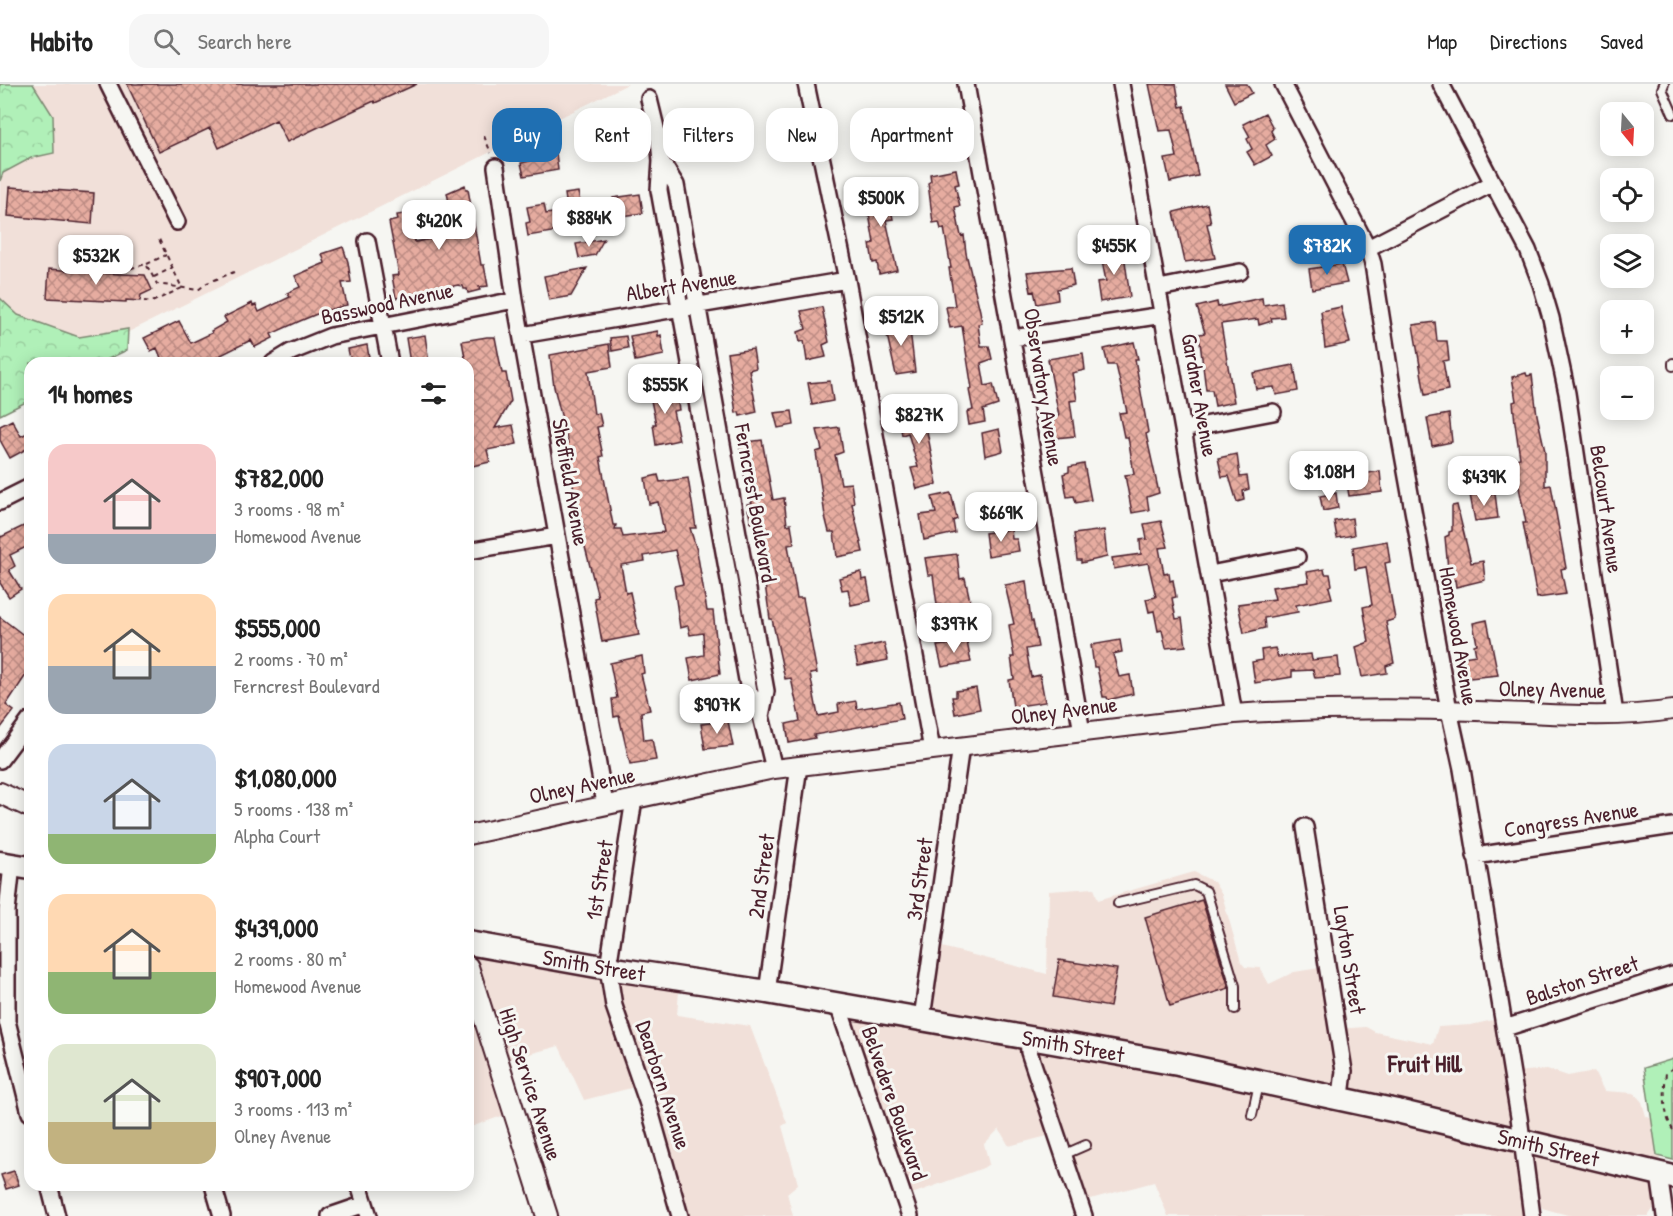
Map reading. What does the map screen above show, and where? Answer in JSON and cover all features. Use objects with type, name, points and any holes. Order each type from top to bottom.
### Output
[{"type":"main road","points":[[0,795],[24,805]]},
{"type":"main road","name":"Smith Street","points":[[474,944],[922,1018],[1178,1064],[1337,1098],[1666,1176]]},
{"type":"main road","name":"High Service Avenue","points":[[474,987],[547,1216]]},
{"type":"street","points":[[108,84],[177,222]]},
{"type":"street","points":[[806,84],[847,280],[932,750]]},
{"type":"street","name":"Observatory Avenue","points":[[966,84],[1082,732]]},
{"type":"street","name":"Gardner Avenue","points":[[1121,84],[1234,714]]},
{"type":"street","name":"Homewood Avenue","points":[[1283,84],[1368,248],[1375,274],[1400,438],[1449,710],[1462,769],[1523,1141],[1532,1216]]},
{"type":"street","name":"Belcourt Avenue","points":[[1441,84],[1528,250],[1551,318],[1567,393],[1615,714]]},
{"type":"street","name":"Ferncrest Boulevard","points":[[649,99],[662,160],[659,190],[749,691],[761,716],[774,769]]},
{"type":"street","name":"Ferncrest Boulevard","points":[[662,160],[676,185],[766,691],[761,716]]},
{"type":"street","name":"Sheffield Avenue","points":[[496,167],[515,300],[605,804]]},
{"type":"street","points":[[1368,248],[1493,183]]},
{"type":"street","points":[[367,241],[389,357]]},
{"type":"street","points":[[1159,288],[1240,272]]},
{"type":"street","name":"Albert Avenue","points":[[522,335],[847,280]]},
{"type":"street","name":"Basswood Avenue","points":[[284,357],[313,342],[331,336],[515,300]]},
{"type":"street","points":[[1013,338],[1163,315]]},
{"type":"street","points":[[1183,429],[1273,412]]},
{"type":"street","points":[[0,502],[24,490]]},
{"type":"street","points":[[474,551],[557,536]]},
{"type":"street","points":[[1210,574],[1297,557]]},
{"type":"street","name":"Olney Avenue","points":[[474,834],[774,769],[1234,714],[1309,709],[1615,714],[1673,710]]},
{"type":"street","points":[[0,760],[24,728]]},
{"type":"street","name":"3rd Street","points":[[922,1018],[961,746]]},
{"type":"street","name":"2nd Street","points":[[767,992],[799,766]]},
{"type":"street","points":[[0,795],[24,811]]},
{"type":"street","name":"1st Street","points":[[608,968],[634,799]]},
{"type":"street","name":"Congress Avenue","points":[[1475,856],[1673,826]]},
{"type":"street","name":"Layton Street","points":[[1305,827],[1344,1071],[1342,1088],[1337,1098]]},
{"type":"street","points":[[14,865],[7,911],[7,1021],[24,1089]]},
{"type":"street","name":"Dearborn Avenue","points":[[608,968],[614,1006],[649,1107],[680,1216]]},
{"type":"street","name":"Balston Street","points":[[1505,1028],[1673,975]]},
{"type":"street","name":"Belvedere Boulevard","points":[[838,1005],[910,1216]]},
{"type":"street","points":[[1028,1038],[1029,1052],[1084,1216]]},
{"type":"street","points":[[1665,1216],[1666,1176]]},
{"type":"street","points":[[51,1191],[57,1216]]},
{"type":"street","points":[[215,1191],[222,1216]]},
{"type":"street","points":[[330,1216],[367,1210],[361,1191]]},
{"type":"lane","points":[[1664,84],[1662,89],[1673,114]]},
{"type":"lane","points":[[1119,903],[1194,885],[1206,891],[1234,986],[1235,1009]]},
{"type":"lane","points":[[1252,1115],[1259,1082]]},
{"type":"lane","points":[[1064,1155],[1086,1146]]},
{"type":"path","points":[[484,136],[496,167]]},
{"type":"path","points":[[158,237],[182,288]]},
{"type":"path","points":[[95,266],[128,269],[166,255]]},
{"type":"path","points":[[146,264],[158,284],[198,290],[207,283],[234,272]]},
{"type":"path","points":[[154,277],[172,268]]},
{"type":"path","points":[[144,301],[152,302],[182,288]]},
{"type":"path","points":[[1673,1068],[1666,1073],[1664,1085],[1667,1112],[1673,1130]]},
{"type":"shaded area","points":[[0,84],[628,84],[580,108],[574,108],[574,111],[562,117],[562,108],[492,108],[492,152],[78,357],[24,357],[24,370],[0,396]]},
{"type":"shaded area","points":[[1194,872],[1214,882],[1222,895],[1241,962],[1245,967],[1260,968],[1269,984],[1294,972],[1326,967],[1336,1029],[1366,1027],[1375,1032],[1433,1044],[1438,1027],[1471,1025],[1502,1018],[1516,1072],[1547,1069],[1568,1076],[1594,1071],[1604,1091],[1634,1093],[1642,1102],[1646,1116],[1659,1123],[1664,1132],[1658,1169],[1663,1196],[1648,1216],[1571,1216],[1542,1208],[1528,1181],[1531,1216],[1168,1216],[1154,1182],[1079,1202],[1055,1134],[1009,1146],[999,1129],[984,1144],[989,1164],[904,1197],[841,1003],[920,1014],[934,945],[1047,974],[1049,891],[1094,888],[1098,900]]},
{"type":"shaded area","points":[[474,946],[680,980],[677,1015],[750,1026],[787,1123],[782,1126],[798,1184],[787,1193],[793,1216],[679,1216],[639,1086],[584,1100],[559,1046],[499,1062],[513,1112],[474,1126]]},
{"type":"green space","points":[[0,84],[33,84],[53,116],[54,153],[31,158],[3,173],[0,181]]},
{"type":"green space","points":[[0,298],[18,315],[79,337],[128,329],[127,350],[112,357],[24,357],[24,403],[0,415]]},
{"type":"green space","points":[[1673,1059],[1673,1160],[1657,1156],[1644,1068]]},
{"type":"building","points":[[127,84],[417,84],[375,103],[374,101],[287,142],[276,120],[219,148],[210,128],[159,152]]},
{"type":"building","points":[[1149,84],[1176,84],[1180,107],[1184,106],[1198,176],[1170,182],[1165,159],[1177,157],[1171,130],[1159,131]]},
{"type":"building","points":[[1225,84],[1247,84],[1252,93],[1234,102]]},
{"type":"building","points":[[1265,113],[1273,128],[1271,131],[1275,139],[1266,145],[1272,156],[1255,165],[1247,152],[1252,149],[1247,139],[1250,137],[1243,124]]},
{"type":"building","points":[[557,162],[558,170],[524,176],[521,163]]},
{"type":"building","points":[[956,169],[959,184],[955,185],[960,206],[955,207],[961,236],[964,235],[980,311],[982,323],[978,324],[981,346],[989,346],[992,359],[981,363],[985,386],[993,384],[998,405],[983,410],[985,422],[969,425],[967,412],[973,410],[969,390],[972,389],[962,326],[950,328],[946,307],[955,306],[949,268],[951,268],[944,228],[941,229],[939,222],[933,223],[928,183],[931,181],[930,174]]},
{"type":"building","points":[[886,184],[893,219],[886,220],[897,270],[879,274],[877,262],[873,263],[870,244],[874,243],[869,214],[866,215],[864,202],[868,201],[866,188]]},
{"type":"building","points":[[465,185],[468,189],[481,265],[484,265],[488,286],[479,287],[480,290],[468,293],[467,289],[458,285],[396,298],[392,276],[399,275],[389,222],[398,220],[397,215],[410,213],[415,242],[436,238],[432,215],[451,212],[447,193]]},
{"type":"building","points":[[10,187],[94,193],[92,224],[8,216]]},
{"type":"building","points":[[578,192],[581,206],[567,208],[565,194]]},
{"type":"building","points":[[640,194],[643,213],[615,217],[613,198]]},
{"type":"building","points":[[544,204],[546,214],[558,212],[561,223],[556,224],[558,231],[528,236],[526,223],[530,222],[527,207]]},
{"type":"building","points":[[1207,204],[1211,223],[1207,224],[1215,258],[1185,262],[1174,212]]},
{"type":"building","points":[[604,239],[595,255],[579,258],[576,244]]},
{"type":"building","points":[[343,247],[351,282],[342,283],[347,305],[324,311],[271,334],[273,338],[255,347],[251,340],[217,357],[161,357],[157,348],[151,351],[144,338],[179,321],[191,343],[212,333],[211,331],[227,322],[224,317],[252,303],[253,306],[256,305],[259,312],[290,297],[287,293],[300,287],[295,276],[325,263],[322,254]]},
{"type":"building","points":[[1123,247],[1130,297],[1100,302],[1097,282],[1106,281],[1100,251]]},
{"type":"building","points":[[1342,264],[1347,283],[1312,289],[1309,269]]},
{"type":"building","points":[[76,268],[101,269],[100,273],[145,275],[152,290],[141,295],[140,301],[47,298],[49,269],[76,271]]},
{"type":"building","points":[[587,268],[571,296],[549,300],[544,276]]},
{"type":"building","points":[[1071,268],[1074,285],[1057,289],[1058,300],[1037,304],[1034,291],[1031,292],[1027,272]]},
{"type":"building","points":[[1262,298],[1263,305],[1282,302],[1284,317],[1271,318],[1272,321],[1259,325],[1258,319],[1221,324],[1234,402],[1215,406],[1212,390],[1206,390],[1199,334],[1205,333],[1197,307],[1217,302],[1218,307]]},
{"type":"building","points":[[822,307],[829,342],[823,345],[826,357],[807,361],[804,341],[800,342],[798,332],[806,329],[801,311]]},
{"type":"building","points":[[1341,307],[1350,343],[1325,348],[1321,311]]},
{"type":"building","points":[[909,321],[915,372],[896,375],[885,326]]},
{"type":"building","points":[[1435,322],[1437,341],[1447,341],[1449,360],[1443,361],[1448,390],[1425,395],[1413,325]]},
{"type":"building","points":[[658,331],[658,336],[661,335],[664,355],[635,361],[630,336]]},
{"type":"building","points":[[425,335],[428,357],[409,357],[406,338]]},
{"type":"building","points":[[626,336],[628,348],[612,351],[610,338]]},
{"type":"building","points":[[495,337],[502,373],[506,373],[511,401],[495,428],[513,425],[517,444],[487,450],[490,462],[474,466],[474,357],[465,357],[462,341]]},
{"type":"building","points":[[1134,342],[1148,432],[1146,434],[1159,493],[1147,497],[1149,510],[1132,513],[1125,475],[1134,474],[1128,437],[1124,437],[1119,413],[1127,412],[1116,365],[1108,365],[1104,349]]},
{"type":"building","points":[[609,344],[612,367],[588,371],[594,414],[599,413],[602,426],[597,427],[603,456],[600,457],[613,525],[616,525],[615,529],[621,529],[623,537],[664,532],[658,502],[649,504],[645,478],[658,475],[660,482],[688,478],[696,528],[690,528],[697,551],[707,611],[713,611],[720,674],[692,680],[688,658],[704,655],[703,633],[690,635],[688,626],[680,628],[674,586],[683,584],[675,550],[644,556],[645,561],[621,565],[626,593],[630,592],[639,635],[602,642],[594,598],[598,597],[576,502],[566,443],[568,443],[554,387],[550,355]]},
{"type":"building","points":[[367,345],[369,357],[350,357],[348,349]]},
{"type":"building","points":[[753,349],[756,368],[749,370],[757,412],[740,416],[739,412],[736,413],[727,353]]},
{"type":"building","points":[[1083,353],[1085,370],[1072,373],[1077,400],[1070,401],[1075,436],[1056,438],[1053,417],[1059,416],[1048,359]]},
{"type":"building","points":[[1294,365],[1298,391],[1276,395],[1274,387],[1256,389],[1253,373]]},
{"type":"building","points":[[1526,373],[1527,376],[1532,375],[1537,415],[1545,451],[1545,486],[1551,485],[1566,568],[1561,569],[1566,594],[1537,598],[1523,523],[1526,523],[1517,477],[1515,478],[1511,460],[1520,458],[1512,377]]},
{"type":"building","points":[[830,381],[833,401],[812,405],[808,383]]},
{"type":"building","points":[[675,387],[679,410],[673,411],[679,440],[656,445],[653,424],[656,424],[649,391]]},
{"type":"building","points":[[925,406],[930,429],[927,431],[937,484],[917,489],[911,468],[918,467],[908,433],[902,435],[898,411]]},
{"type":"building","points":[[792,411],[794,425],[778,428],[774,413]]},
{"type":"building","points":[[1449,414],[1452,442],[1432,446],[1427,418]]},
{"type":"building","points":[[12,420],[21,436],[24,435],[24,450],[10,458],[0,440],[0,426]]},
{"type":"building","points":[[839,427],[843,452],[835,455],[841,484],[851,483],[854,503],[852,504],[863,552],[837,557],[834,532],[829,532],[825,516],[816,452],[822,450],[817,430]]},
{"type":"building","points":[[999,429],[1003,451],[985,456],[982,433]]},
{"type":"building","points":[[762,440],[773,500],[784,498],[787,525],[791,524],[794,544],[788,545],[797,598],[803,598],[817,673],[810,674],[818,716],[839,712],[838,704],[856,701],[857,709],[899,702],[902,719],[814,735],[815,738],[789,743],[786,724],[800,721],[791,678],[785,679],[772,619],[770,619],[756,522],[751,523],[747,504],[752,503],[743,470],[739,443]]},
{"type":"building","points":[[1237,454],[1240,477],[1247,476],[1249,489],[1243,491],[1244,500],[1237,502],[1229,476],[1222,477],[1218,458]]},
{"type":"building","points":[[1084,464],[1091,500],[1076,503],[1074,496],[1067,497],[1063,474],[1069,472],[1069,467]]},
{"type":"building","points":[[1380,471],[1382,492],[1349,496],[1346,477]]},
{"type":"building","points":[[951,493],[957,519],[953,521],[955,533],[924,540],[920,515],[936,513],[932,497]]},
{"type":"building","points":[[1336,493],[1338,508],[1323,511],[1320,496]]},
{"type":"building","points":[[1495,493],[1498,518],[1475,521],[1470,495]]},
{"type":"building","points":[[1457,505],[1471,563],[1483,561],[1485,580],[1456,587],[1455,580],[1449,580],[1445,537],[1452,531],[1452,506]]},
{"type":"building","points":[[1352,518],[1354,535],[1337,538],[1334,521]]},
{"type":"building","points":[[1161,521],[1168,547],[1159,548],[1164,574],[1169,573],[1170,581],[1173,580],[1176,597],[1172,598],[1176,619],[1182,618],[1186,646],[1166,648],[1162,630],[1158,631],[1154,611],[1149,612],[1146,599],[1156,597],[1148,563],[1114,569],[1112,558],[1141,554],[1140,540],[1147,539],[1144,524]]},
{"type":"building","points":[[24,526],[24,548],[10,555],[15,566],[9,570],[21,589],[9,597],[0,583],[0,535],[1,537]]},
{"type":"building","points":[[1011,529],[1012,539],[1017,539],[1019,551],[988,556],[985,533]]},
{"type":"building","points":[[1104,530],[1107,557],[1081,563],[1081,560],[1077,560],[1074,534]]},
{"type":"building","points":[[1387,541],[1390,562],[1385,563],[1395,619],[1386,622],[1394,663],[1386,666],[1387,673],[1362,677],[1356,647],[1369,642],[1363,607],[1372,605],[1366,567],[1355,569],[1353,547]]},
{"type":"building","points":[[957,554],[960,579],[965,578],[973,614],[944,618],[942,605],[937,605],[933,575],[928,575],[925,558]]},
{"type":"building","points":[[1324,569],[1325,574],[1330,574],[1332,585],[1329,587],[1332,598],[1296,605],[1298,612],[1264,618],[1265,628],[1244,633],[1238,604],[1275,599],[1272,587],[1309,582],[1307,572]]},
{"type":"building","points":[[861,572],[862,580],[867,579],[871,601],[851,605],[848,589],[842,590],[839,578]]},
{"type":"building","points":[[1026,581],[1031,621],[1033,621],[1038,647],[1026,649],[1031,677],[1040,675],[1045,702],[1013,707],[1009,680],[1014,679],[1011,657],[1014,657],[1009,625],[1014,624],[1005,585]]},
{"type":"building","points":[[0,617],[24,635],[24,678],[6,705],[14,711],[0,729]]},
{"type":"building","points":[[1487,620],[1498,675],[1460,679],[1457,658],[1476,655],[1474,645],[1477,644],[1473,623]]},
{"type":"building","points":[[1120,640],[1122,652],[1113,654],[1119,677],[1130,675],[1133,694],[1108,700],[1107,697],[1103,697],[1097,667],[1094,667],[1091,645]]},
{"type":"building","points":[[967,642],[971,662],[942,667],[937,646]]},
{"type":"building","points":[[884,643],[888,660],[858,666],[854,649]]},
{"type":"building","points":[[1275,648],[1278,657],[1311,654],[1312,660],[1338,657],[1340,676],[1315,678],[1313,670],[1292,671],[1292,677],[1255,683],[1252,662],[1262,660],[1261,650]]},
{"type":"building","points":[[642,656],[644,673],[641,674],[650,710],[641,712],[644,740],[652,739],[656,760],[630,764],[619,716],[614,717],[612,699],[617,698],[610,663]]},
{"type":"building","points":[[976,688],[980,709],[955,714],[952,697],[956,697],[956,691]]},
{"type":"building","points":[[728,721],[733,746],[705,749],[701,724]]},
{"type":"building","points":[[1202,900],[1229,988],[1170,1006],[1145,917]]},
{"type":"building","points":[[1059,960],[1117,969],[1110,1007],[1053,997]]},
{"type":"building","points":[[14,1171],[19,1185],[6,1189],[1,1175]]},
{"type":"district","name":"Fruit Hill","points":[[1425,1064]]}]
